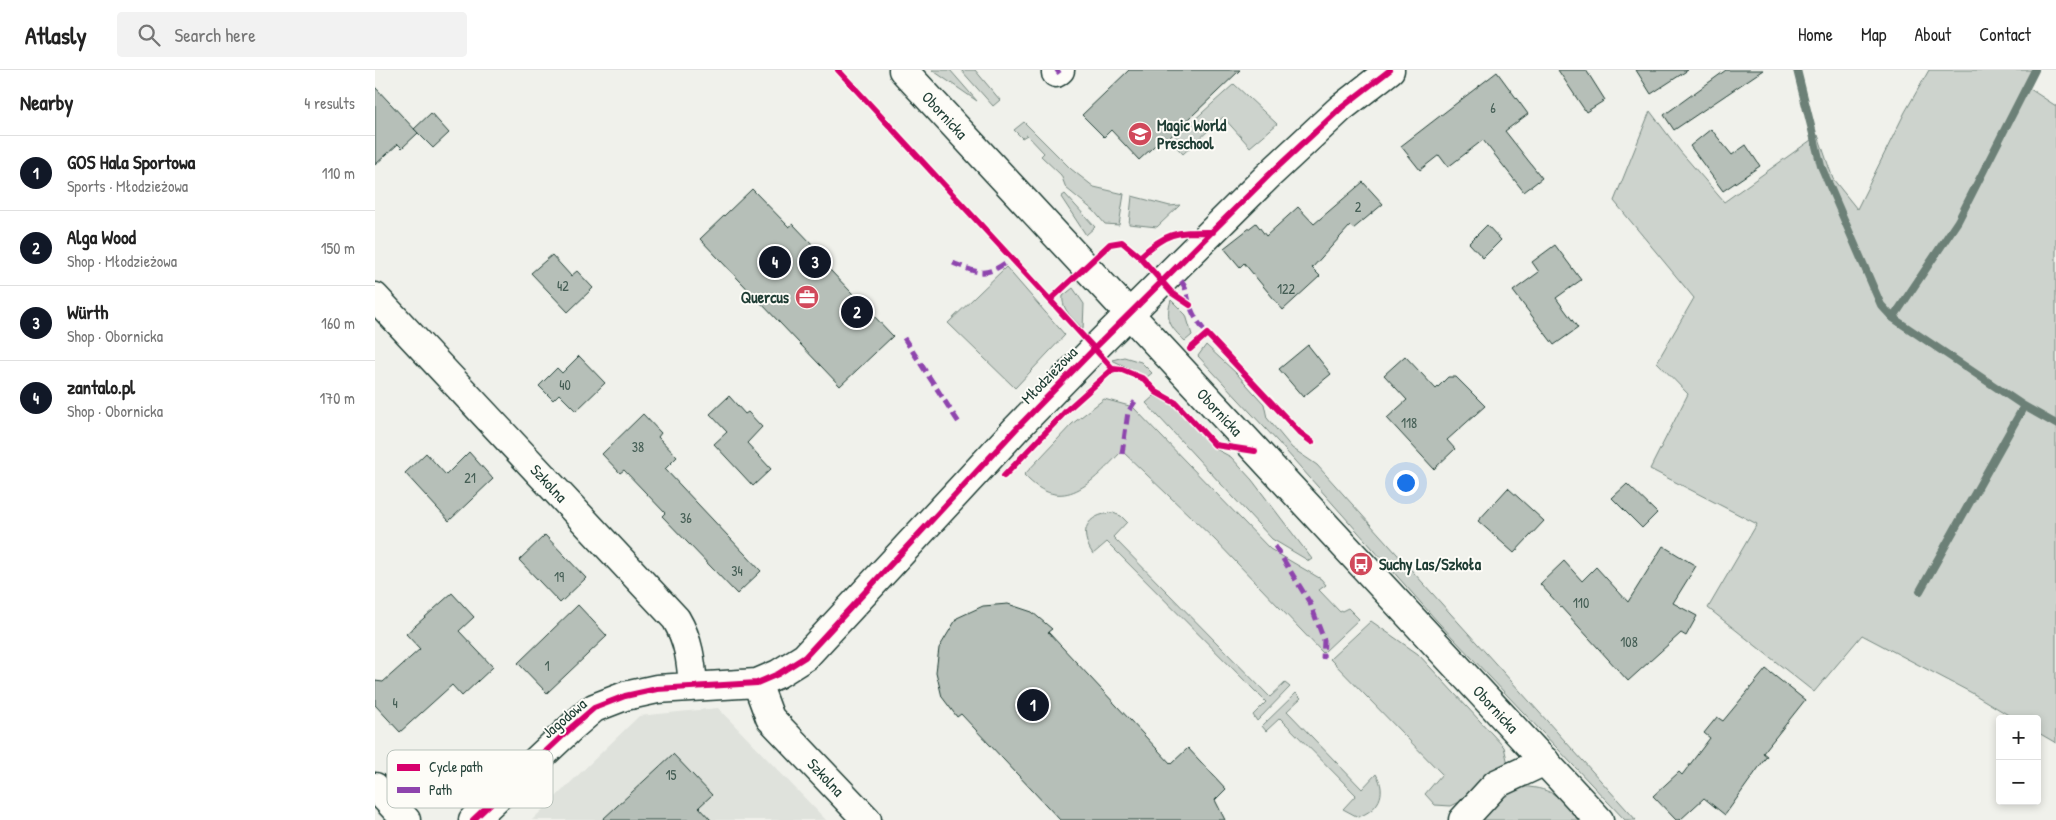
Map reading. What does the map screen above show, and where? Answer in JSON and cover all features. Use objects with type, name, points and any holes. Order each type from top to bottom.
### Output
[{"type":"street","name":"Obornicka","points":[[903,70],[1599,820]]},
{"type":"street","name":"Młodzieżowa","points":[[757,683],[778,674],[805,657],[1016,429],[1129,314],[1269,175],[1341,108],[1389,70]]},
{"type":"street","name":"Szkolna","points":[[375,297],[676,620],[685,634],[690,652],[693,685]]},
{"type":"street","name":"Szkolna","points":[[757,683],[770,718],[867,820]]},
{"type":"street","name":"Jagodowa","points":[[547,750],[594,708],[641,692],[693,685],[757,683]]},
{"type":"street","points":[[1463,820],[1496,784],[1545,761]]},
{"type":"street","points":[[375,787],[387,800]]},
{"type":"street","points":[[395,808],[406,820]]},
{"type":"street","name":"Jagodowa","points":[[473,820],[486,808]]},
{"type":"shaded area","points":[[932,70],[950,70],[977,101]]},
{"type":"shaded area","points":[[961,70],[975,70],[1000,100],[993,106]]},
{"type":"shaded area","points":[[1929,70],[2035,70],[2027,87],[2056,106],[2056,743],[2041,734],[2041,715],[2008,715],[1972,693],[1862,635],[1814,692],[1708,608],[1757,524],[1650,469],[1688,394],[1657,362],[1694,298],[1614,201],[1650,111],[1680,151],[1724,202],[1818,135],[1833,179],[1857,209],[1905,112]]},
{"type":"shaded area","points":[[1234,84],[1277,124],[1250,147],[1223,117],[1183,154],[1171,141]]},
{"type":"shaded area","points":[[1024,122],[1071,169],[1094,187],[1124,194],[1119,225],[1105,224],[1094,211],[1066,188],[1061,175],[1041,156],[1044,153],[1027,135],[1022,138],[1014,130]]},
{"type":"shaded area","points":[[1065,194],[1095,227],[1086,235],[1061,197]]},
{"type":"shaded area","points":[[1132,196],[1170,206],[1180,205],[1157,227],[1129,224]]},
{"type":"shaded area","points":[[1006,267],[1065,335],[1015,388],[948,323]]},
{"type":"shaded area","points":[[1073,288],[1084,304],[1083,329],[1064,306],[1063,296]]},
{"type":"shaded area","points":[[1171,300],[1186,315],[1192,335],[1185,341],[1170,323],[1169,307]]},
{"type":"shaded area","points":[[1206,345],[1237,374],[1264,404],[1267,418],[1292,448],[1317,465],[1636,820],[1625,820],[1437,621],[1278,442],[1198,356]]},
{"type":"shaded area","points":[[1124,357],[1141,362],[1152,373],[1147,377],[1112,360]]},
{"type":"shaded area","points":[[1154,396],[1175,406],[1212,447],[1231,457],[1252,480],[1312,559],[1309,561],[1272,539],[1146,403]]},
{"type":"shaded area","points":[[1104,399],[1133,407],[1270,549],[1321,579],[1326,585],[1319,590],[1340,612],[1348,608],[1359,619],[1323,653],[1215,540],[1122,451],[1100,474],[1088,483],[1064,494],[1052,493],[1038,487],[1024,475],[1072,424]]},
{"type":"shaded area","points":[[1113,513],[1121,516],[1127,522],[1113,537],[1270,697],[1285,683],[1290,687],[1257,721],[1253,715],[1266,702],[1107,542],[1093,554],[1086,538],[1087,526],[1096,517]]},
{"type":"shaded area","points":[[1371,621],[1418,654],[1504,747],[1508,764],[1468,798],[1451,806],[1435,805],[1425,794],[1442,774],[1330,659]]},
{"type":"shaded area","points":[[1296,693],[1301,698],[1287,711],[1362,789],[1376,774],[1381,788],[1381,795],[1376,806],[1365,814],[1358,817],[1343,809],[1356,795],[1280,718],[1266,731],[1262,726]]},
{"type":"shaded area","points":[[718,708],[826,820],[532,820],[544,808],[553,808],[553,800],[639,716]]},
{"type":"shaded area","points":[[1510,786],[1534,788],[1550,792],[1581,820],[1472,820]]},
{"type":"building","points":[[1129,70],[1240,70],[1168,139],[1165,136],[1139,160],[1111,130],[1104,137],[1082,115]]},
{"type":"building","points":[[1558,70],[1586,70],[1605,100],[1586,112]]},
{"type":"building","points":[[1636,70],[1688,70],[1651,94]]},
{"type":"building","points":[[1726,70],[1763,70],[1674,130],[1664,115]]},
{"type":"building","points":[[1497,72],[1528,114],[1505,131],[1542,178],[1524,192],[1483,140],[1448,167],[1439,155],[1420,170],[1401,146]]},
{"type":"building","points":[[375,87],[418,133],[402,148],[398,144],[375,165]]},
{"type":"building","points":[[431,113],[449,133],[433,148],[414,129]]},
{"type":"building","points":[[1711,129],[1732,155],[1746,145],[1760,166],[1723,191],[1690,146]]},
{"type":"building","points":[[1363,182],[1383,204],[1353,229],[1350,226],[1312,268],[1320,276],[1283,310],[1244,263],[1240,267],[1224,248],[1256,223],[1266,236],[1298,207],[1314,224]]},
{"type":"building","points":[[752,189],[789,227],[793,224],[813,245],[809,248],[893,336],[840,386],[700,239]]},
{"type":"building","points":[[1487,225],[1501,240],[1483,258],[1469,243]]},
{"type":"building","points":[[1555,245],[1581,280],[1556,298],[1578,328],[1554,345],[1513,291],[1539,272],[1532,262]]},
{"type":"building","points":[[552,255],[571,276],[577,271],[593,288],[568,312],[531,273]]},
{"type":"building","points":[[1308,345],[1331,374],[1303,397],[1279,369]]},
{"type":"building","points":[[579,356],[605,383],[576,411],[559,394],[553,400],[539,386],[557,368],[562,373]]},
{"type":"building","points":[[1405,356],[1436,389],[1448,377],[1456,377],[1485,406],[1447,440],[1455,449],[1434,469],[1387,418],[1407,400],[1384,375]]},
{"type":"building","points":[[729,396],[745,414],[748,412],[762,427],[747,443],[771,469],[753,486],[714,444],[727,432],[710,414]]},
{"type":"building","points":[[643,414],[661,433],[658,437],[677,457],[665,469],[761,571],[737,594],[662,516],[665,513],[624,470],[620,473],[602,454]]},
{"type":"building","points":[[469,452],[493,479],[449,521],[405,473],[426,453],[446,475]]},
{"type":"building","points":[[1627,484],[1657,513],[1642,528],[1612,498]]},
{"type":"building","points":[[1508,488],[1544,521],[1514,553],[1478,521]]},
{"type":"building","points":[[545,535],[586,578],[560,603],[519,560]]},
{"type":"building","points":[[1663,546],[1696,566],[1673,603],[1697,616],[1686,636],[1681,633],[1628,681],[1540,584],[1564,561],[1582,581],[1596,567],[1628,602]]},
{"type":"building","points":[[452,593],[474,617],[459,631],[493,667],[462,696],[452,685],[400,732],[375,705],[375,681],[383,682],[420,649],[406,634]]},
{"type":"building","points":[[1008,604],[1032,612],[1052,629],[1048,632],[1171,764],[1188,748],[1226,789],[1215,800],[1225,820],[1060,820],[961,714],[957,717],[942,697],[936,672],[939,648],[957,618],[983,606]]},
{"type":"building","points":[[578,605],[607,636],[547,693],[518,663]]},
{"type":"building","points":[[1766,669],[1805,700],[1763,753],[1767,756],[1725,815],[1704,798],[1680,820],[1676,820],[1653,796],[1679,772],[1682,775],[1710,738],[1704,733],[1717,717],[1723,721]]},
{"type":"building","points":[[673,754],[712,795],[699,807],[711,820],[602,820]]},
{"type":"waterway","points":[[1797,70],[1821,166],[1881,305],[1893,318],[2024,406],[2056,424]]},
{"type":"waterway","points":[[1893,318],[1958,221],[2035,70]]},
{"type":"waterway","points":[[1920,591],[2024,406]]},
{"type":"marked path","points":[[1056,73],[1060,70]]},
{"type":"marked path","points":[[953,263],[980,272],[991,271],[1005,263]]},
{"type":"marked path","points":[[1181,281],[1186,289],[1193,313],[1207,334]]},
{"type":"marked path","points":[[904,338],[961,426]]},
{"type":"marked path","points":[[1122,454],[1128,412],[1136,400]]},
{"type":"marked path","points":[[1275,546],[1310,603],[1324,640],[1323,659]]},
{"type":"cycle path","points":[[838,70],[1050,300],[1110,244],[1122,242],[1140,257],[1172,293],[1190,305]]},
{"type":"cycle path","points":[[547,750],[594,708],[625,696],[657,689],[757,683],[778,674],[805,657],[1016,429],[1098,345],[1269,175],[1341,108],[1390,70]]},
{"type":"cycle path","points":[[1140,257],[1149,248],[1173,235],[1190,232],[1213,232]]},
{"type":"cycle path","points":[[1004,476],[1067,410],[1113,369],[1050,300]]},
{"type":"cycle path","points":[[1190,349],[1207,334],[1300,433],[1312,442]]},
{"type":"cycle path","points":[[1113,369],[1122,370],[1144,379],[1156,392],[1176,403],[1215,445],[1255,451]]},
{"type":"cycle path","points":[[473,820],[486,808]]},
{"type":"place","name":"Magic World Preschool","points":[[1140,134]]},
{"type":"place","name":"zantalo.pl","points":[[775,262]]},
{"type":"place","name":"Würth","points":[[815,262]]},
{"type":"place","name":"Quercus","points":[[807,297]]},
{"type":"place","name":"Alga Wood","points":[[857,312]]},
{"type":"place","name":"Suchy Las/Szkoła","points":[[1361,564]]},
{"type":"place","name":"GOS Hala Sportowa","points":[[1033,705]]}]
